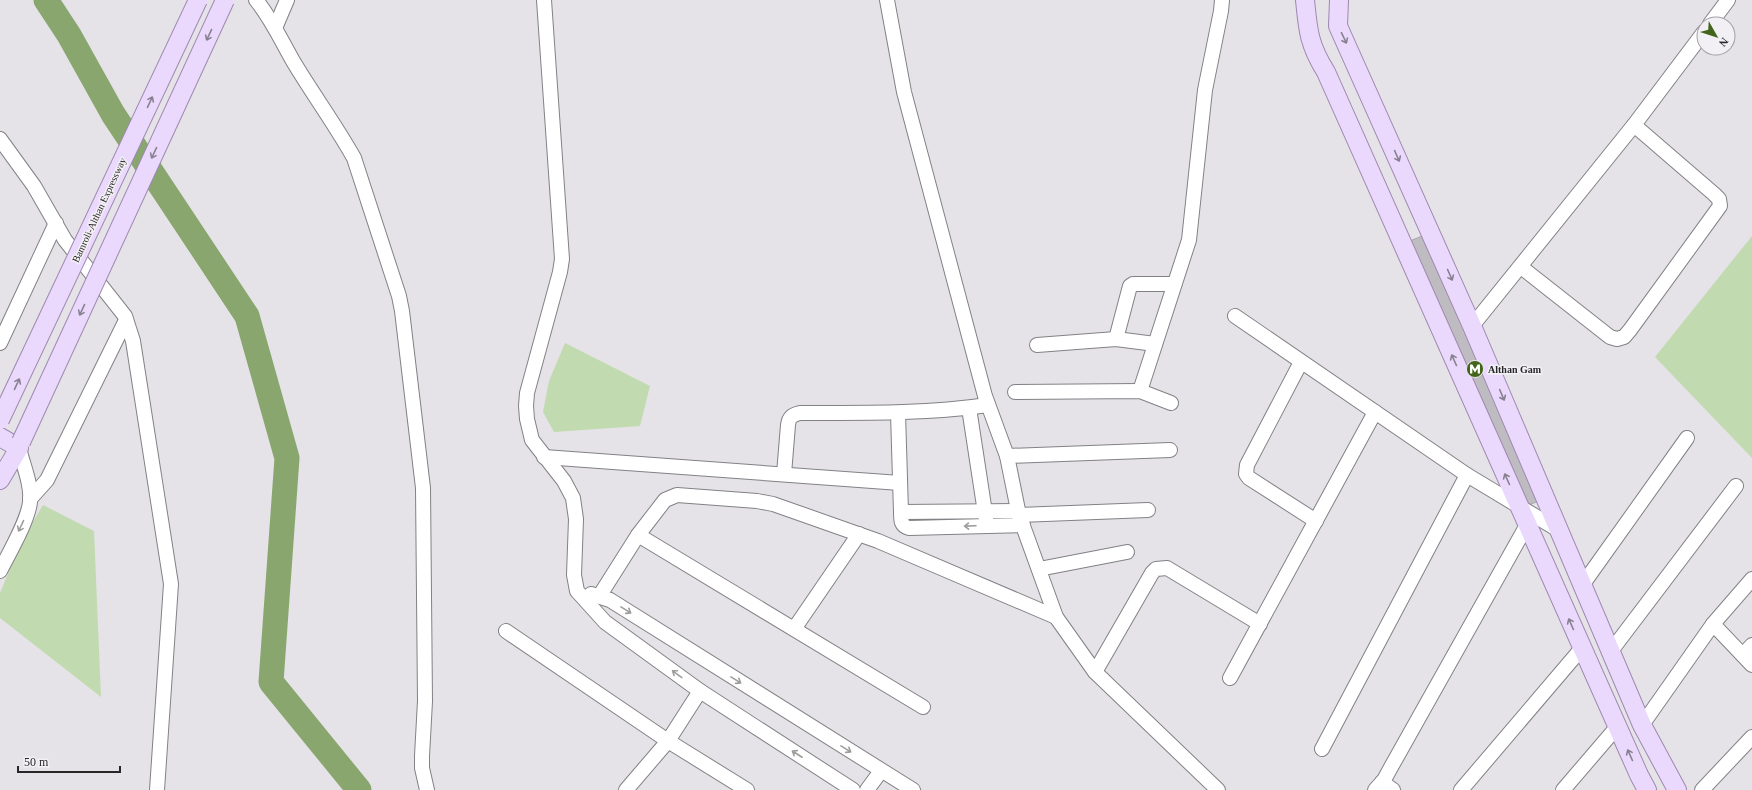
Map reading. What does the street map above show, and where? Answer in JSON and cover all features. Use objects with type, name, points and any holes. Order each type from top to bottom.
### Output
[{"type":"main road","name":"Bamroli-Althan Expressway","points":[[0,420],[198,0]]},
{"type":"main road","points":[[0,492],[20,445],[225,0]]},
{"type":"main road","points":[[1304,0],[1309,39],[1317,58],[1326,72],[1617,727],[1647,790]]},
{"type":"main road","points":[[1339,0],[1338,26],[1472,326],[1642,725],[1677,790]]},
{"type":"main road","points":[[0,437],[20,445]]},
{"type":"main road","points":[[0,480],[20,445]]},
{"type":"street","points":[[256,0],[293,61],[344,139],[354,158],[399,296],[423,488],[425,701],[422,768],[427,790]]},
{"type":"street","points":[[274,28],[287,0]]},
{"type":"street","points":[[544,0],[562,253],[560,272],[527,393],[526,419],[532,440],[564,481],[573,498],[576,519],[574,575],[577,591],[605,622],[700,691],[853,790]]},
{"type":"street","points":[[886,0],[904,92],[988,405],[1006,456],[1020,517],[1056,617],[1095,672],[1218,790]]},
{"type":"street","points":[[1140,392],[1189,240],[1205,90],[1222,0]]},
{"type":"street","points":[[1716,16],[1728,0]]},
{"type":"street","points":[[1472,326],[1634,125],[1696,43]]},
{"type":"street","points":[[1521,267],[1610,337],[1617,339],[1624,336],[1630,330],[1720,206],[1719,199],[1714,194],[1634,125]]},
{"type":"street","points":[[0,139],[34,186],[65,240],[116,303],[126,320],[133,341],[171,584],[157,790]]},
{"type":"street","points":[[0,343],[56,223]]},
{"type":"street","points":[[1116,339],[1127,291],[1130,286],[1133,284],[1174,284]]},
{"type":"street","points":[[1235,316],[1467,475],[1560,531]]},
{"type":"street","points":[[30,499],[48,480],[126,320]]},
{"type":"street","points":[[1037,344],[1116,339],[1155,344]]},
{"type":"street","points":[[1301,362],[1247,465],[1246,474],[1249,478],[1316,521]]},
{"type":"street","points":[[1015,392],[1140,392],[1172,403]]},
{"type":"street","points":[[784,474],[788,425],[789,419],[793,414],[898,413],[969,408],[988,405]]},
{"type":"street","points":[[969,408],[988,526]]},
{"type":"street","points":[[1230,678],[1375,412]]},
{"type":"street","points":[[898,413],[901,512],[904,527],[988,526],[1020,517],[1148,510]]},
{"type":"street","points":[[1583,584],[1687,438]]},
{"type":"street","points":[[0,571],[27,514],[30,499],[30,491],[20,445]]},
{"type":"street","points":[[1006,456],[1170,450]]},
{"type":"street","points":[[544,457],[900,483]]},
{"type":"street","points":[[1322,749],[1467,475]]},
{"type":"street","points":[[1610,651],[1736,486]]},
{"type":"street","points":[[600,595],[638,535],[664,500],[676,495],[757,501],[773,504],[859,534],[1056,617]]},
{"type":"street","points":[[901,512],[985,511],[1020,517]]},
{"type":"street","points":[[1383,787],[1527,525]]},
{"type":"street","points":[[794,629],[859,534]]},
{"type":"street","points":[[638,535],[923,707]]},
{"type":"street","points":[[1039,569],[1127,552]]},
{"type":"street","points":[[1095,672],[1152,573],[1156,569],[1168,568],[1260,624]]},
{"type":"street","points":[[1642,725],[1713,624],[1752,579]]},
{"type":"street","points":[[577,591],[600,595],[610,600],[913,790]]},
{"type":"street","points":[[1713,624],[1749,655]]},
{"type":"street","points":[[506,632],[668,741],[747,790]]},
{"type":"street","points":[[1461,790],[1582,648]]},
{"type":"street","points":[[626,790],[668,741],[700,691]]},
{"type":"street","points":[[1563,790],[1617,727]]},
{"type":"street","points":[[1702,790],[1752,737]]},
{"type":"street","points":[[867,790],[881,771]]},
{"type":"green space","points":[[1752,236],[1752,458],[1655,357]]},
{"type":"green space","points":[[565,343],[650,386],[640,426],[554,432],[543,412],[549,381]]},
{"type":"green space","points":[[43,505],[94,531],[101,697],[0,618],[0,593],[22,540]]},
{"type":"building","points":[[1437,230],[1551,496],[1514,511],[1400,245]]},
{"type":"waterway","points":[[46,0],[69,35],[113,114],[247,316],[287,458],[271,682],[359,790]]},
{"type":"place","name":"Althan Gam","points":[[1475,369]]}]
